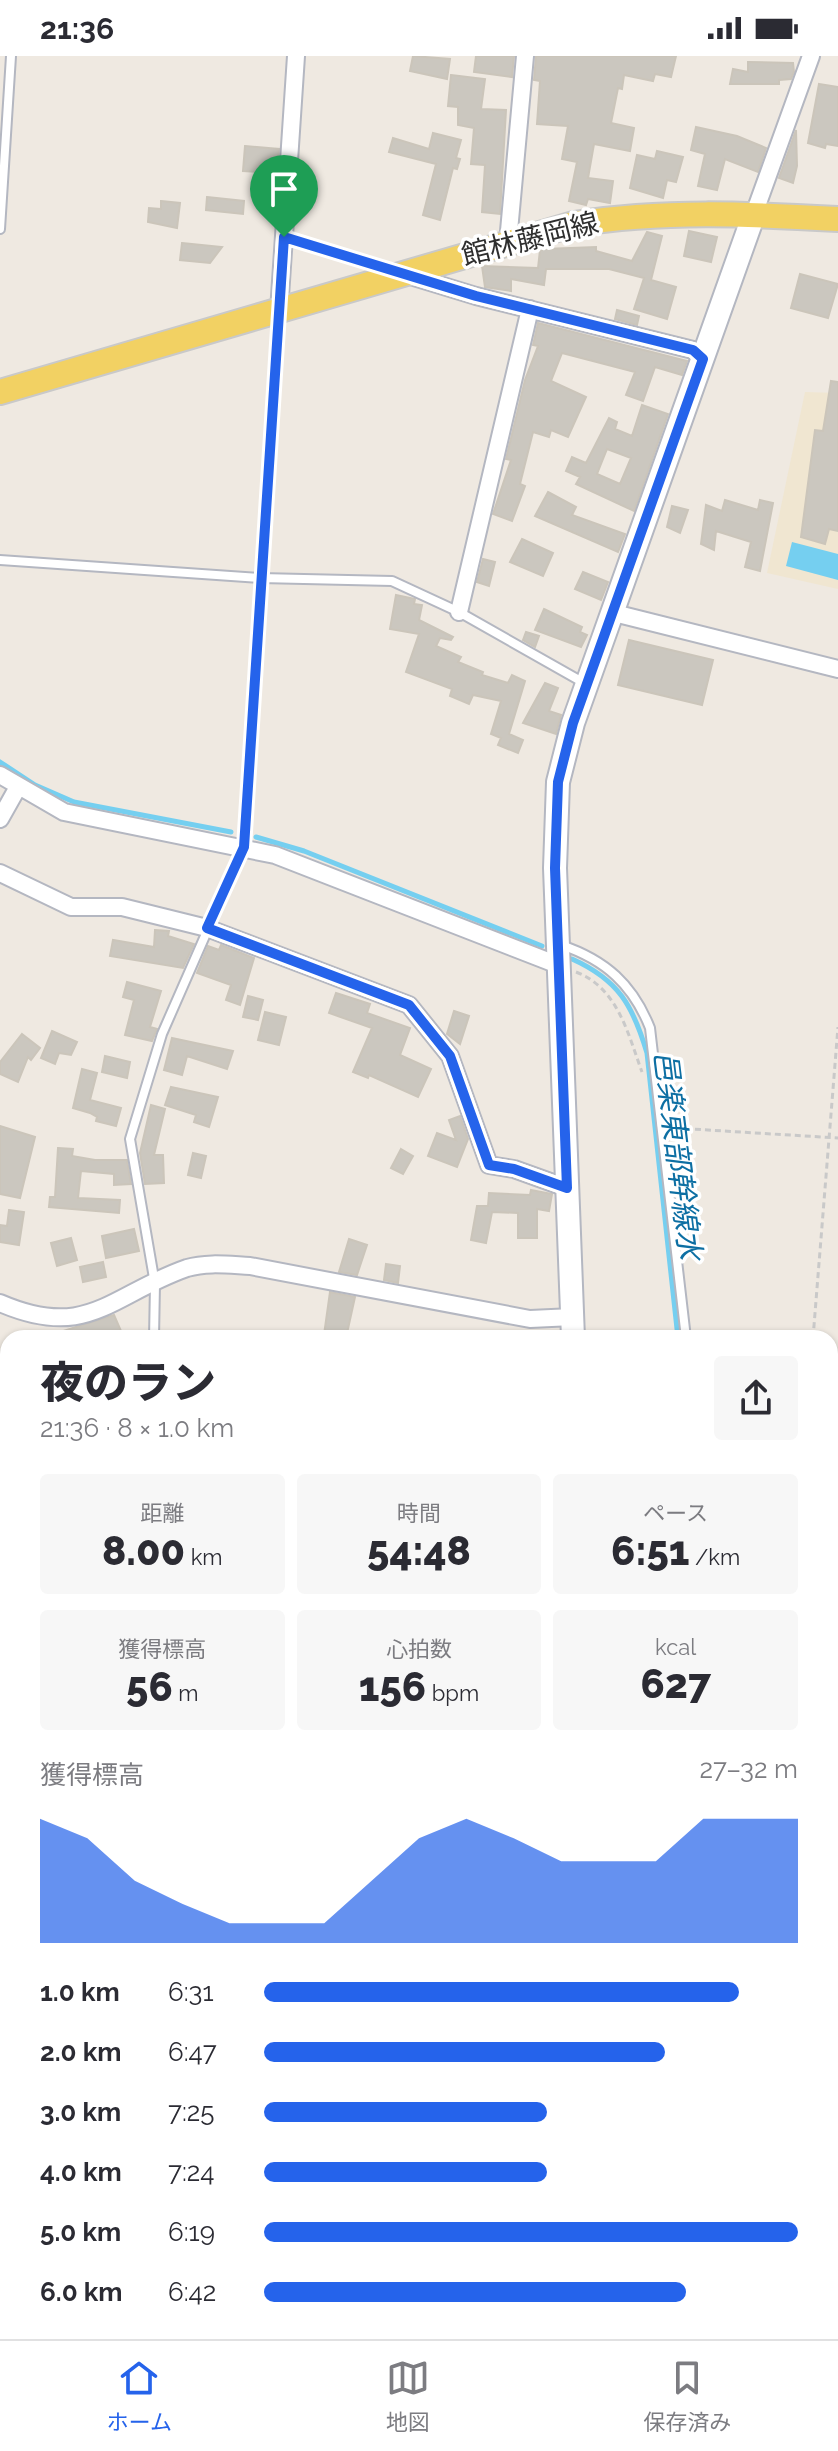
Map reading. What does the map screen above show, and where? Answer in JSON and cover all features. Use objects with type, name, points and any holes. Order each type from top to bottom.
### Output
[{"type":"main road","name":"館林藤岡線","points":[[0,392],[508,242],[618,217],[674,213],[838,219]]},
{"type":"main road","points":[[573,1328],[557,954],[558,782],[565,747],[754,214]]},
{"type":"street","points":[[279,311],[296,56]]},
{"type":"street","points":[[508,242],[525,56]]},
{"type":"street","points":[[754,214],[811,56]]},
{"type":"street","points":[[402,273],[693,350],[703,359]]},
{"type":"street","points":[[459,612],[530,309]]},
{"type":"street","points":[[614,613],[838,669]]},
{"type":"street","points":[[0,775],[64,812],[275,855],[557,954]]},
{"type":"street","points":[[0,819],[18,787]]},
{"type":"street","points":[[0,873],[71,907],[122,907],[207,928],[409,1005],[450,1056],[489,1165],[514,1169],[567,1188]]},
{"type":"street","points":[[0,1303],[53,1319],[79,1317],[188,1268],[211,1264],[250,1266],[573,1328]]},
{"type":"lane","points":[[0,229],[11,56]]},
{"type":"lane","points":[[154,1330],[155,1284],[130,1139],[162,1034],[244,847],[279,311]]},
{"type":"lane","points":[[0,560],[260,578],[392,581],[459,612],[587,684]]},
{"type":"lane","points":[[557,954],[608,968],[627,984],[639,1001],[650,1028],[685,1330]]},
{"type":"path","points":[[284,237],[402,273]]},
{"type":"path","points":[[557,954],[589,977],[620,1011],[643,1075]]},
{"type":"path","points":[[814,1330],[838,1027]]},
{"type":"path","points":[[663,1127],[838,1138]]},
{"type":"shaded area","points":[[805,392],[838,393],[838,589],[767,573]]},
{"type":"water","points":[[792,542],[838,554],[838,580],[786,566]]},
{"type":"building","points":[[413,56],[450,59],[447,79],[410,71]]},
{"type":"building","points":[[476,56],[514,56],[512,77],[474,72]]},
{"type":"building","points":[[536,56],[676,56],[671,77],[655,74],[653,81],[624,75],[622,89],[618,88],[611,123],[634,128],[630,151],[594,144],[588,178],[613,181],[610,203],[588,199],[586,205],[569,201],[577,162],[562,159],[568,126],[537,124],[540,81],[534,80]]},
{"type":"building","points":[[748,62],[793,63],[794,72],[791,79],[779,80],[779,84],[730,84],[733,69],[748,72]]},
{"type":"building","points":[[451,75],[485,79],[481,109],[506,110],[500,214],[482,212],[485,165],[471,164],[474,128],[458,125],[458,107],[448,106]]},
{"type":"building","points":[[819,84],[838,87],[838,146],[826,144],[825,148],[808,143]]},
{"type":"building","points":[[696,127],[737,136],[766,148],[758,172],[725,159],[717,190],[698,186],[705,154],[691,150]]},
{"type":"building","points":[[796,130],[797,166],[793,183],[779,178]]},
{"type":"building","points":[[433,133],[461,140],[456,158],[460,159],[457,169],[453,168],[440,220],[423,215],[436,164],[389,152],[393,138],[429,149]]},
{"type":"building","points":[[245,146],[279,149],[277,173],[243,171]]},
{"type":"building","points":[[657,151],[683,157],[676,182],[667,180],[663,198],[630,188],[637,155],[655,159]]},
{"type":"building","points":[[207,197],[244,201],[243,214],[206,210]]},
{"type":"building","points":[[161,201],[180,203],[177,228],[148,222],[149,208],[161,209]]},
{"type":"building","points":[[689,231],[717,237],[711,262],[684,256]]},
{"type":"building","points":[[647,232],[662,236],[651,280],[676,287],[667,319],[634,309],[644,278],[609,269],[546,269],[544,285],[511,279],[511,291],[485,287],[482,266],[538,268],[540,250],[543,249],[596,247],[596,251],[632,261]]},
{"type":"building","points":[[182,243],[222,247],[210,263],[180,260]]},
{"type":"building","points":[[800,274],[838,284],[828,318],[791,308]]},
{"type":"building","points":[[617,310],[639,316],[637,325],[615,319]]},
{"type":"building","points":[[538,323],[687,361],[682,375],[655,367],[643,401],[626,395],[635,372],[562,353],[551,381],[586,397],[568,437],[551,430],[549,437],[533,432],[520,484],[525,486],[512,521],[493,514],[511,460],[506,459],[525,380],[538,346],[533,345]]},
{"type":"building","points":[[831,381],[838,382],[838,531],[829,529],[825,544],[801,537],[815,430],[823,431]]},
{"type":"building","points":[[642,405],[668,414],[634,511],[576,484],[580,477],[566,471],[572,457],[586,463],[609,418],[617,422],[615,429],[632,436]],"holes":[[[607,449],[631,458],[620,484],[597,474]]]},
{"type":"building","points":[[548,492],[576,507],[572,515],[625,534],[618,552],[535,516]]},
{"type":"building","points":[[725,500],[758,510],[760,500],[773,503],[760,571],[745,567],[751,542],[716,531],[714,550],[701,544],[706,505],[722,511]]},
{"type":"building","points":[[672,506],[688,510],[680,533],[667,527]]},
{"type":"building","points":[[522,539],[553,553],[543,576],[510,562]]},
{"type":"building","points":[[483,559],[495,562],[489,586],[477,582]]},
{"type":"building","points":[[583,572],[608,582],[601,600],[575,589]]},
{"type":"building","points":[[396,595],[415,599],[414,604],[422,605],[419,620],[453,637],[451,640],[440,638],[436,646],[461,657],[458,662],[483,672],[482,675],[508,683],[512,675],[525,681],[509,734],[523,740],[518,753],[498,745],[501,738],[491,734],[501,701],[473,695],[469,704],[450,696],[452,689],[406,672],[419,634],[390,629]]},
{"type":"building","points":[[544,609],[582,627],[580,632],[587,635],[581,647],[535,630]]},
{"type":"building","points":[[526,632],[539,636],[535,647],[523,640]]},
{"type":"building","points":[[629,640],[713,660],[702,705],[618,685]]},
{"type":"building","points":[[545,683],[558,688],[549,711],[561,715],[556,734],[523,723]]},
{"type":"building","points":[[155,930],[169,931],[168,936],[194,944],[183,968],[110,956],[113,940],[154,947]]},
{"type":"building","points":[[221,945],[254,958],[240,1005],[226,1000],[231,985],[197,973],[208,946],[219,950]]},
{"type":"building","points":[[127,982],[161,991],[150,1027],[157,1029],[152,1041],[125,1035],[134,1000],[123,997]]},
{"type":"building","points":[[336,993],[370,1004],[367,1013],[410,1028],[400,1055],[431,1069],[418,1097],[369,1075],[368,1078],[353,1072],[372,1028],[329,1013]]},
{"type":"building","points":[[248,996],[263,1000],[258,1020],[243,1017]]},
{"type":"building","points":[[454,1011],[469,1016],[460,1044],[447,1034]]},
{"type":"building","points":[[265,1012],[286,1017],[279,1045],[258,1040]]},
{"type":"building","points":[[52,1031],[77,1042],[71,1055],[59,1053],[55,1064],[41,1058]]},
{"type":"building","points":[[22,1034],[40,1048],[31,1060],[28,1057],[18,1082],[0,1074],[0,1062]]},
{"type":"building","points":[[172,1038],[233,1051],[227,1069],[187,1056],[182,1075],[164,1070]]},
{"type":"building","points":[[105,1056],[130,1062],[127,1078],[102,1072]]},
{"type":"building","points":[[82,1069],[97,1073],[90,1100],[121,1108],[116,1126],[96,1121],[97,1117],[90,1113],[73,1108]]},
{"type":"building","points":[[171,1087],[218,1097],[209,1127],[194,1122],[196,1115],[165,1105]]},
{"type":"building","points":[[151,1105],[165,1109],[154,1155],[163,1155],[164,1183],[145,1184],[140,1153]]},
{"type":"building","points":[[460,1116],[468,1139],[457,1167],[428,1156],[437,1133],[456,1140],[449,1120]]},
{"type":"building","points":[[0,1126],[35,1137],[20,1198],[0,1194]]},
{"type":"building","points":[[58,1148],[73,1149],[72,1156],[95,1160],[127,1160],[131,1184],[114,1185],[114,1174],[81,1171],[78,1198],[120,1200],[119,1213],[49,1207],[50,1197],[55,1197]]},
{"type":"building","points":[[401,1149],[413,1156],[403,1174],[391,1168]]},
{"type":"building","points":[[193,1153],[206,1156],[201,1178],[188,1175]]},
{"type":"building","points":[[531,1190],[552,1194],[549,1211],[537,1209],[537,1238],[518,1238],[518,1213],[492,1212],[486,1243],[471,1240],[477,1206],[488,1206],[489,1193],[530,1195]]},
{"type":"building","points":[[9,1210],[24,1212],[19,1245],[0,1242],[0,1225],[7,1226]]},
{"type":"building","points":[[134,1229],[139,1251],[106,1258],[102,1236]]},
{"type":"building","points":[[71,1238],[77,1260],[57,1266],[51,1243]]},
{"type":"building","points":[[349,1239],[367,1245],[357,1275],[339,1272]]},
{"type":"building","points":[[103,1262],[106,1277],[83,1282],[80,1267]]},
{"type":"building","points":[[386,1264],[400,1266],[398,1283],[384,1280]]},
{"type":"building","points":[[330,1292],[355,1297],[348,1330],[325,1330]]},
{"type":"building","points":[[114,1315],[121,1330],[66,1330]]},
{"type":"waterway","name":"邑楽東部幹線水","points":[[0,762],[35,785],[74,802],[231,832]]},
{"type":"waterway","name":"邑楽東部幹線水","points":[[256,837],[304,851],[542,946]]},
{"type":"waterway","name":"邑楽東部幹線水","points":[[572,959],[602,976],[622,996],[636,1021],[647,1053],[677,1330]]},
{"type":"route","points":[[284,237],[470,291],[476,296],[693,350],[703,359],[573,723],[558,782],[555,868],[567,1188],[514,1169],[489,1165],[450,1056],[409,1005],[207,928],[244,847],[284,237]]}]
